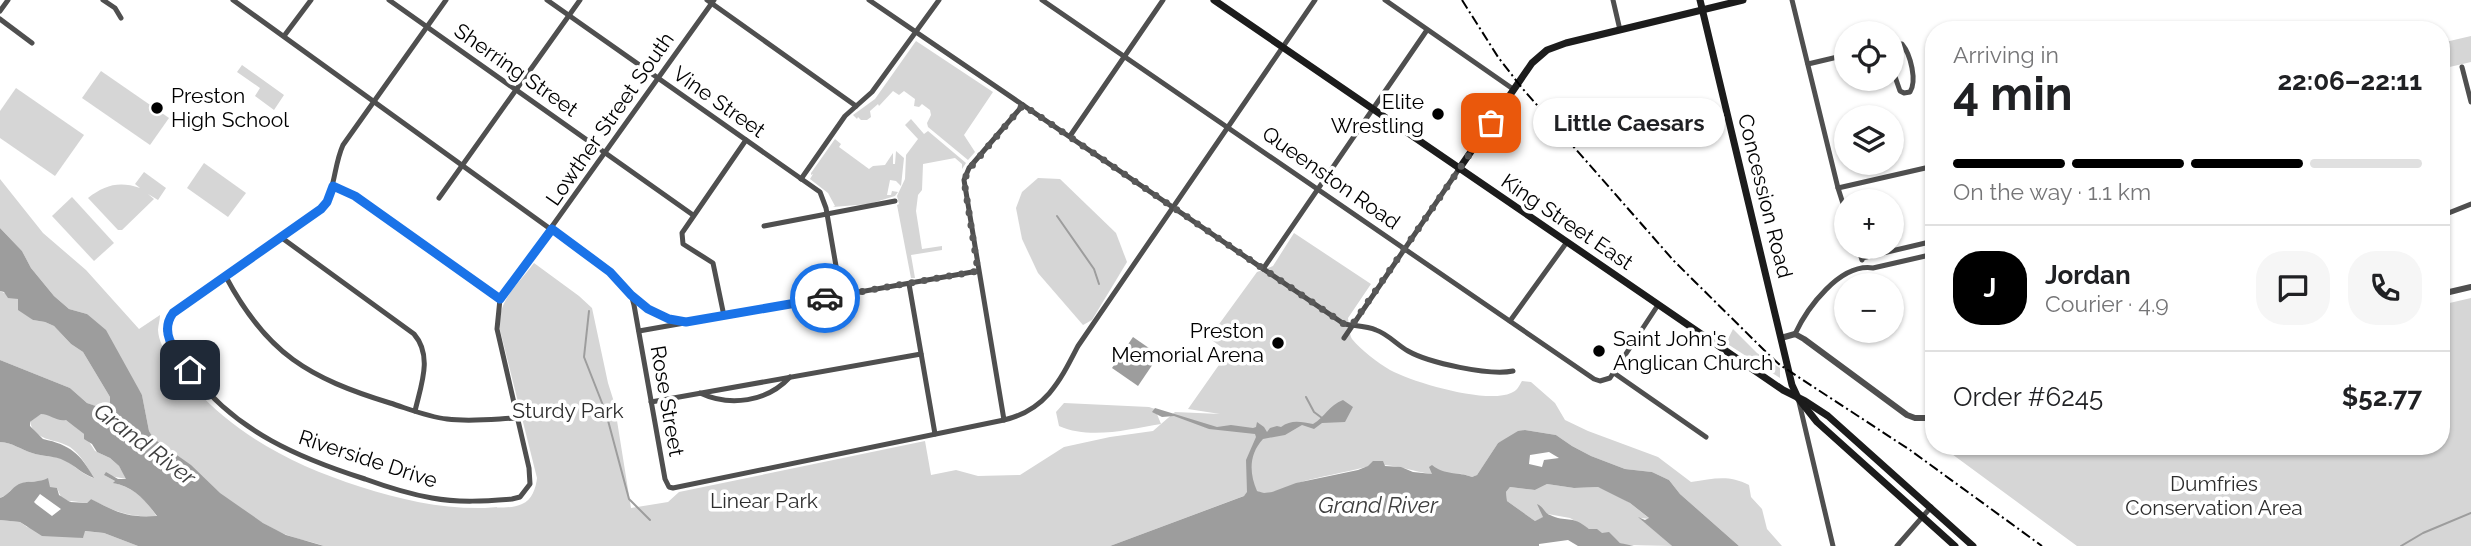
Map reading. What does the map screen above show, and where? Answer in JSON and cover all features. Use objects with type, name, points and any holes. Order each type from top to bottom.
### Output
[{"type":"main road","name":"King Street East","points":[[1214,0],[1783,390],[1828,416],[1973,546]]},
{"type":"main road","name":"Concession Road","points":[[1700,0],[1792,385],[1798,398]]},
{"type":"main road","points":[[1459,169],[1513,89],[1537,58],[1552,48],[1743,0]]},
{"type":"main road","points":[[1798,398],[1817,422],[1955,546]]},
{"type":"main road","points":[[1860,459],[1867,451]]},
{"type":"street","points":[[0,11],[8,0]]},
{"type":"street","points":[[103,0],[115,8],[121,18]]},
{"type":"street","points":[[233,0],[610,272],[631,295],[654,313],[686,322]]},
{"type":"street","points":[[284,36],[311,0]]},
{"type":"street","name":"Sherring Street","points":[[389,0],[693,215]]},
{"type":"street","points":[[333,186],[355,196],[500,299],[497,329],[517,418],[464,421],[431,416],[325,380],[302,366],[265,335],[226,276],[282,238],[327,202],[339,155],[446,0]]},
{"type":"street","name":"Vine Street","points":[[547,0],[822,195],[827,214]]},
{"type":"street","points":[[439,198],[580,0]]},
{"type":"street","points":[[869,0],[1344,324],[1377,330],[1409,352],[1431,359],[1479,371],[1513,371]]},
{"type":"street","points":[[801,179],[845,116],[872,92],[939,0]]},
{"type":"street","name":"Queenston Road","points":[[1042,0],[1594,379],[1606,381],[1614,373]]},
{"type":"street","points":[[1070,136],[1163,0]]},
{"type":"street","name":"Rose Street","points":[[631,295],[665,479],[669,487],[1018,417],[1034,409],[1062,376],[1173,207],[1315,0]]},
{"type":"street","points":[[1385,0],[1513,89]]},
{"type":"street","points":[[1613,0],[1620,30]]},
{"type":"street","points":[[1792,0],[1838,188],[1925,168]]},
{"type":"street","points":[[711,1],[856,106]]},
{"type":"street","name":"Lowther Street South","points":[[500,299],[711,1]]},
{"type":"street","points":[[0,19],[32,43]]},
{"type":"street","points":[[1263,269],[1427,30]]},
{"type":"street","points":[[1900,91],[1910,92],[1914,83],[1904,46]]},
{"type":"street","points":[[1808,64],[1834,58]]},
{"type":"street","points":[[2462,67],[2471,102]]},
{"type":"street","points":[[1004,420],[964,180],[970,168],[1023,105]]},
{"type":"street","points":[[724,316],[713,262],[683,244],[682,233],[746,140]]},
{"type":"street","points":[[1344,338],[1459,169]]},
{"type":"street","points":[[764,226],[895,201]]},
{"type":"street","points":[[2450,212],[2471,204]]},
{"type":"street","points":[[827,214],[841,295]]},
{"type":"street","points":[[282,238],[414,334],[422,343],[425,365],[415,411]]},
{"type":"street","points":[[1510,321],[1567,242]]},
{"type":"street","points":[[1904,248],[1925,243]]},
{"type":"street","points":[[1781,338],[1795,334],[1825,290],[1850,272],[1865,266],[1873,268],[1925,256]]},
{"type":"street","points":[[1862,259],[1865,266]]},
{"type":"street","points":[[639,331],[978,271]]},
{"type":"street","name":"Riverside Drive","points":[[226,276],[173,313],[166,331],[181,358],[218,402],[263,437],[290,453],[372,482],[433,499],[512,499],[527,492],[531,477],[517,418]]},
{"type":"street","points":[[909,284],[935,434]]},
{"type":"street","points":[[2450,292],[2471,287]]},
{"type":"street","points":[[1658,305],[1614,373],[1706,437]]},
{"type":"street","points":[[1795,334],[1901,411],[1915,418],[1925,418]]},
{"type":"street","points":[[651,402],[921,354]]},
{"type":"street","points":[[700,393],[729,401],[748,400],[767,395],[782,386],[790,376]]},
{"type":"street","points":[[1798,398],[1833,546]]},
{"type":"street","points":[[1806,433],[1817,422]]},
{"type":"street","points":[[1897,546],[1931,507]]},
{"type":"green space","points":[[2471,36],[2471,62],[2450,67],[2450,41]]},
{"type":"green space","points":[[916,41],[993,92],[964,135],[975,152],[968,160],[928,127],[930,110],[922,104],[919,107],[914,106],[915,99],[904,91],[899,95],[893,91],[879,106],[878,104],[870,111],[871,117],[867,120],[857,119],[853,115],[875,99]]},
{"type":"green space","points":[[242,65],[284,95],[274,110],[255,96],[260,88],[237,72]]},
{"type":"green space","points":[[101,71],[169,118],[150,145],[82,98]]},
{"type":"green space","points":[[16,88],[84,135],[55,176],[0,138],[0,111]]},
{"type":"green space","points":[[911,119],[924,134],[928,131],[966,163],[962,169],[962,164],[955,158],[923,164],[922,190],[918,195],[916,211],[922,249],[942,246],[942,250],[911,255],[915,278],[911,278],[897,205],[897,196],[905,179],[906,155],[918,139],[905,125]]},
{"type":"green space","points":[[835,139],[841,144],[839,147],[869,169],[885,165],[893,153],[895,164],[896,151],[904,158],[901,186],[890,180],[887,195],[891,195],[892,191],[898,192],[895,196],[869,204],[833,207],[835,206],[828,193],[810,179],[813,174],[811,173]]},
{"type":"green space","points":[[204,163],[246,193],[228,217],[187,188]]},
{"type":"green space","points":[[144,172],[166,188],[158,200],[148,194],[154,199],[122,230],[118,230],[88,198],[112,185],[140,188],[135,184]]},
{"type":"green space","points":[[1038,178],[1060,179],[1116,233],[1127,262],[1092,320],[1083,325],[1038,273],[1022,239],[1016,208],[1022,192]]},
{"type":"green space","points":[[0,179],[43,233],[86,270],[139,329],[160,315],[159,338],[166,354],[194,388],[230,422],[270,448],[314,470],[407,500],[453,507],[504,508],[522,504],[533,493],[537,478],[500,330],[500,320],[505,302],[534,263],[592,308],[614,402],[631,508],[668,502],[679,492],[925,441],[931,475],[956,470],[978,476],[1020,475],[1064,447],[1153,431],[1175,412],[1220,414],[1188,409],[1228,352],[1209,338],[1257,272],[1273,266],[1294,233],[1371,284],[1348,318],[1350,332],[1360,348],[1385,367],[1433,386],[1485,396],[1511,393],[1522,381],[1531,382],[1555,403],[1565,420],[1658,457],[1691,482],[1727,478],[1749,485],[1751,497],[1762,509],[1767,529],[1782,546],[1739,546],[1680,494],[1669,480],[1652,472],[1625,469],[1591,456],[1556,435],[1525,430],[1498,443],[1477,475],[1472,477],[1455,473],[1430,474],[1374,465],[1271,492],[1257,491],[1110,546],[324,546],[282,533],[248,514],[154,439],[149,431],[142,395],[87,314],[69,309],[54,296],[31,268],[22,251],[0,228]]},
{"type":"green space","points":[[72,197],[114,243],[94,261],[52,216]]},
{"type":"green space","points":[[0,291],[18,299],[33,320],[54,326],[83,352],[110,397],[111,412],[87,403],[70,388],[0,360]]},
{"type":"green space","name":"Dumfries Conservation Area","points":[[2471,298],[2471,546],[2077,546],[1953,455],[2450,455],[2450,303]]},
{"type":"green space","points":[[1733,329],[1757,353],[1780,368],[1780,378],[1726,343]]},
{"type":"green space","points":[[1064,403],[1149,407],[1155,409],[1161,424],[1110,432],[1084,432],[1059,426],[1056,412]]},
{"type":"green space","points":[[40,414],[49,414],[69,421],[84,434],[95,451],[110,458],[127,479],[104,475],[139,495],[157,517],[122,513],[91,499],[87,503],[70,502],[61,497],[57,488],[50,488],[44,481],[21,484],[0,498],[0,442],[65,460],[93,478],[74,450],[36,433],[30,422]]},
{"type":"green space","points":[[1547,484],[1608,490],[1650,519],[1640,518],[1672,546],[1626,545],[1570,518],[1542,513],[1544,517],[1535,521],[1507,501],[1506,492],[1510,487],[1535,490]]},
{"type":"green space","points":[[0,520],[20,522],[27,527],[83,538],[84,531],[104,533],[138,546],[0,546]]},
{"type":"water","points":[[0,228],[22,251],[31,268],[54,296],[69,309],[87,314],[106,330],[142,395],[149,431],[154,439],[191,465],[220,493],[263,523],[286,535],[324,546],[138,546],[104,533],[85,531],[83,538],[42,536],[20,522],[0,520],[0,498],[19,484],[48,478],[50,487],[57,488],[59,495],[70,502],[87,503],[91,499],[122,513],[157,516],[138,495],[113,483],[115,481],[104,475],[106,472],[118,479],[126,479],[119,466],[97,452],[92,444],[84,439],[84,434],[66,420],[41,414],[30,422],[30,426],[43,439],[73,451],[94,478],[61,459],[0,442],[0,360],[70,388],[87,403],[110,411],[110,397],[83,352],[54,326],[33,320],[18,310],[18,299],[8,298],[0,291]],"holes":[[[40,494],[61,509],[52,516],[34,502]]]},
{"type":"water","points":[[1133,337],[1159,355],[1138,386],[1112,368]]},
{"type":"water","name":"Grand River","points":[[1343,400],[1353,407],[1345,422],[1322,423],[1314,429],[1302,425],[1285,435],[1263,439],[1255,451],[1252,464],[1257,491],[1272,492],[1296,483],[1358,470],[1373,461],[1383,461],[1385,466],[1432,474],[1429,467],[1432,465],[1442,471],[1472,477],[1477,475],[1498,443],[1518,431],[1525,430],[1556,435],[1591,456],[1625,469],[1652,472],[1669,480],[1680,494],[1739,546],[1672,546],[1638,517],[1645,520],[1649,518],[1630,503],[1598,487],[1574,488],[1547,484],[1535,490],[1510,487],[1506,492],[1507,501],[1535,521],[1543,517],[1537,504],[1550,515],[1573,520],[1602,533],[1609,532],[1620,543],[1634,546],[1578,546],[1568,540],[1539,546],[1110,546],[1244,496],[1247,492],[1246,460],[1255,434],[1209,429],[1174,416],[1162,417],[1152,412],[1155,408],[1217,427],[1231,425],[1253,428],[1257,422],[1267,432],[1270,428],[1293,422],[1313,424]],"holes":[[[1549,452],[1559,458],[1544,460],[1542,467],[1529,464],[1530,455]]]},
{"type":"waterway","points":[[1057,216],[1094,269],[1099,284]]},
{"type":"waterway","points":[[589,311],[584,357],[606,413],[629,499],[650,520]]},
{"type":"waterway","points":[[1306,397],[1314,412],[1322,418]]},
{"type":"waterway","points":[[2401,546],[2423,533],[2471,513]]},
{"type":"railway","points":[[1462,0],[1498,57],[1522,88],[1674,261],[1768,354],[1780,365],[1910,450],[2042,546]]},
{"type":"way so far","points":[[825,298],[978,271],[964,180],[970,168],[1023,105],[1344,324],[1352,325],[1491,123]]},
{"type":"place","name":"Preston High School","points":[[157,108]]},
{"type":"place","name":"Elite Wrestling","points":[[1438,114]]},
{"type":"place","name":"Little Caesars","points":[[1491,123]]},
{"type":"place","name":"Preston Memorial Arena","points":[[1278,343]]},
{"type":"place","name":"Saint John's Anglican Church","points":[[1599,351]]},
{"type":"route","points":[[190,370],[166,331],[173,313],[321,209],[333,186],[355,196],[500,299],[552,229],[610,272],[643,306],[669,319],[686,322],[825,298]]},
{"type":"park label","name":"Sturdy Park","points":[[568,411]]},
{"type":"park label","name":"Linear Park","points":[[764,501]]}]
